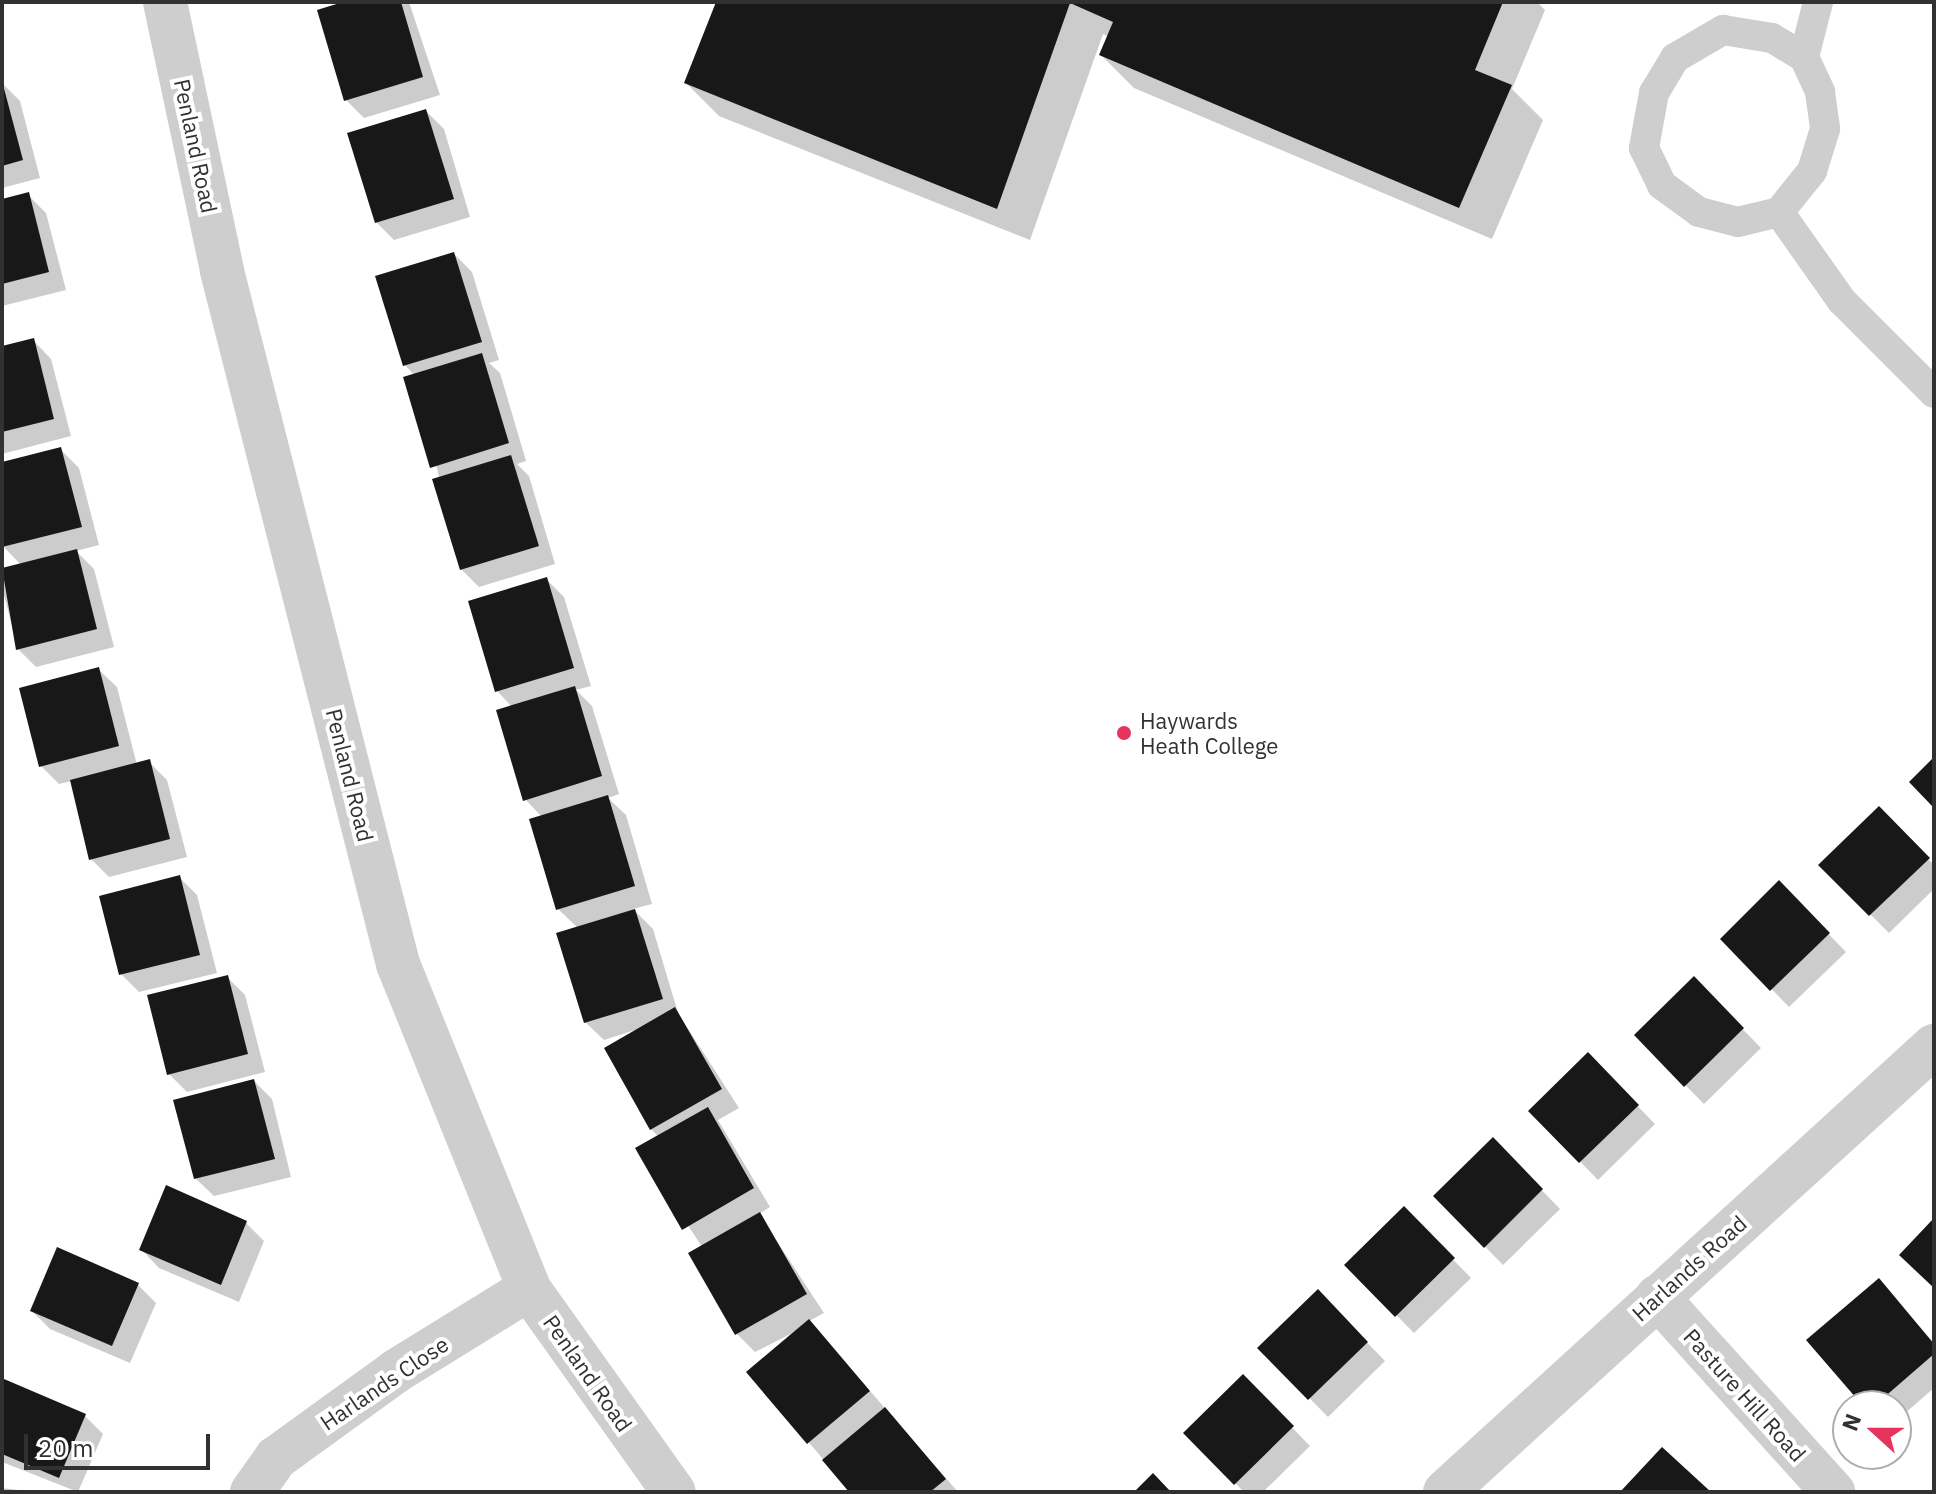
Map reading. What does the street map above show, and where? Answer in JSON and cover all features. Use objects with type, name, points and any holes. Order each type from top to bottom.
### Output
[{"type":"street","name":"Penland Road","points":[[165,2],[222,271],[398,964],[529,1289],[674,1492]]},
{"type":"street","name":"Harlands Road","points":[[1445,1492],[1934,1046]]},
{"type":"street","name":"Harlands Close","points":[[252,1492],[276,1458],[396,1371],[529,1289]]},
{"type":"street","name":"Pasture Hill Road","points":[[1657,1297],[1833,1492]]},
{"type":"lane","points":[[1804,57],[1818,2]]},
{"type":"lane","points":[[1723,30],[1772,38],[1804,57],[1820,92],[1825,129],[1812,171],[1779,212],[1738,222],[1699,212],[1662,185],[1644,148],[1654,93],[1675,58],[1723,30]]},
{"type":"lane","points":[[1779,212],[1842,301],[1934,393]]},
{"type":"building","points":[[343,2],[401,2],[423,77],[344,101],[317,10]]},
{"type":"building","points":[[716,2],[1503,2],[1475,70],[1512,85],[1459,208],[1099,55],[1113,22],[1070,3],[997,209],[684,83]]},
{"type":"building","points":[[2,81],[23,160],[2,166]]},
{"type":"building","points":[[426,109],[454,199],[375,223],[347,133]]},
{"type":"building","points":[[29,192],[49,272],[2,284],[2,199]]},
{"type":"building","points":[[454,252],[482,342],[403,366],[375,276]]},
{"type":"building","points":[[34,338],[54,419],[2,432],[2,346]]},
{"type":"building","points":[[482,353],[509,443],[430,468],[403,377]]},
{"type":"building","points":[[61,447],[82,527],[2,547],[2,462]]},
{"type":"building","points":[[511,455],[539,546],[460,570],[432,479]]},
{"type":"building","points":[[77,549],[97,629],[16,650],[2,568]]},
{"type":"building","points":[[547,577],[574,668],[495,692],[468,601]]},
{"type":"building","points":[[99,667],[119,746],[39,767],[19,688]]},
{"type":"building","points":[[575,686],[602,776],[523,801],[496,710]]},
{"type":"building","points":[[1934,757],[1934,808],[1909,782]]},
{"type":"building","points":[[150,759],[170,839],[89,860],[70,780]]},
{"type":"building","points":[[608,795],[635,886],[556,910],[529,819]]},
{"type":"building","points":[[1879,806],[1930,858],[1869,916],[1818,865]]},
{"type":"building","points":[[180,875],[200,955],[119,975],[99,896]]},
{"type":"building","points":[[1779,880],[1830,933],[1770,991],[1720,939]]},
{"type":"building","points":[[635,909],[663,999],[584,1023],[556,933]]},
{"type":"building","points":[[228,975],[248,1054],[167,1075],[147,995]]},
{"type":"building","points":[[1694,976],[1744,1028],[1684,1087],[1634,1035]]},
{"type":"building","points":[[675,1007],[722,1089],[650,1130],[604,1048]]},
{"type":"building","points":[[1588,1052],[1639,1105],[1579,1163],[1528,1111]]},
{"type":"building","points":[[254,1079],[275,1159],[194,1179],[173,1100]]},
{"type":"building","points":[[708,1107],[754,1188],[682,1230],[635,1148]]},
{"type":"building","points":[[1493,1137],[1543,1189],[1484,1248],[1433,1196]]},
{"type":"building","points":[[166,1185],[247,1221],[221,1285],[139,1250]]},
{"type":"building","points":[[1404,1206],[1455,1258],[1395,1317],[1344,1265]]},
{"type":"building","points":[[760,1212],[807,1294],[735,1335],[688,1253]]},
{"type":"building","points":[[1934,1218],[1934,1288],[1899,1255]]},
{"type":"building","points":[[57,1247],[139,1283],[112,1346],[30,1311]]},
{"type":"building","points":[[1879,1278],[1934,1344],[1934,1354],[1892,1390],[1849,1390],[1806,1340]]},
{"type":"building","points":[[1318,1289],[1368,1342],[1308,1400],[1257,1348]]},
{"type":"building","points":[[809,1319],[870,1391],[807,1444],[746,1372]]},
{"type":"building","points":[[1243,1374],[1294,1426],[1234,1485],[1183,1433]]},
{"type":"building","points":[[4,1379],[86,1414],[59,1478],[2,1454]]},
{"type":"building","points":[[885,1407],[946,1479],[930,1492],[849,1492],[822,1460]]},
{"type":"building","points":[[1662,1447],[1711,1492],[1620,1492]]},
{"type":"building","points":[[1153,1473],[1171,1492],[1134,1492]]},
{"type":"place","name":"Haywards Heath College","points":[[1124,733]]}]
